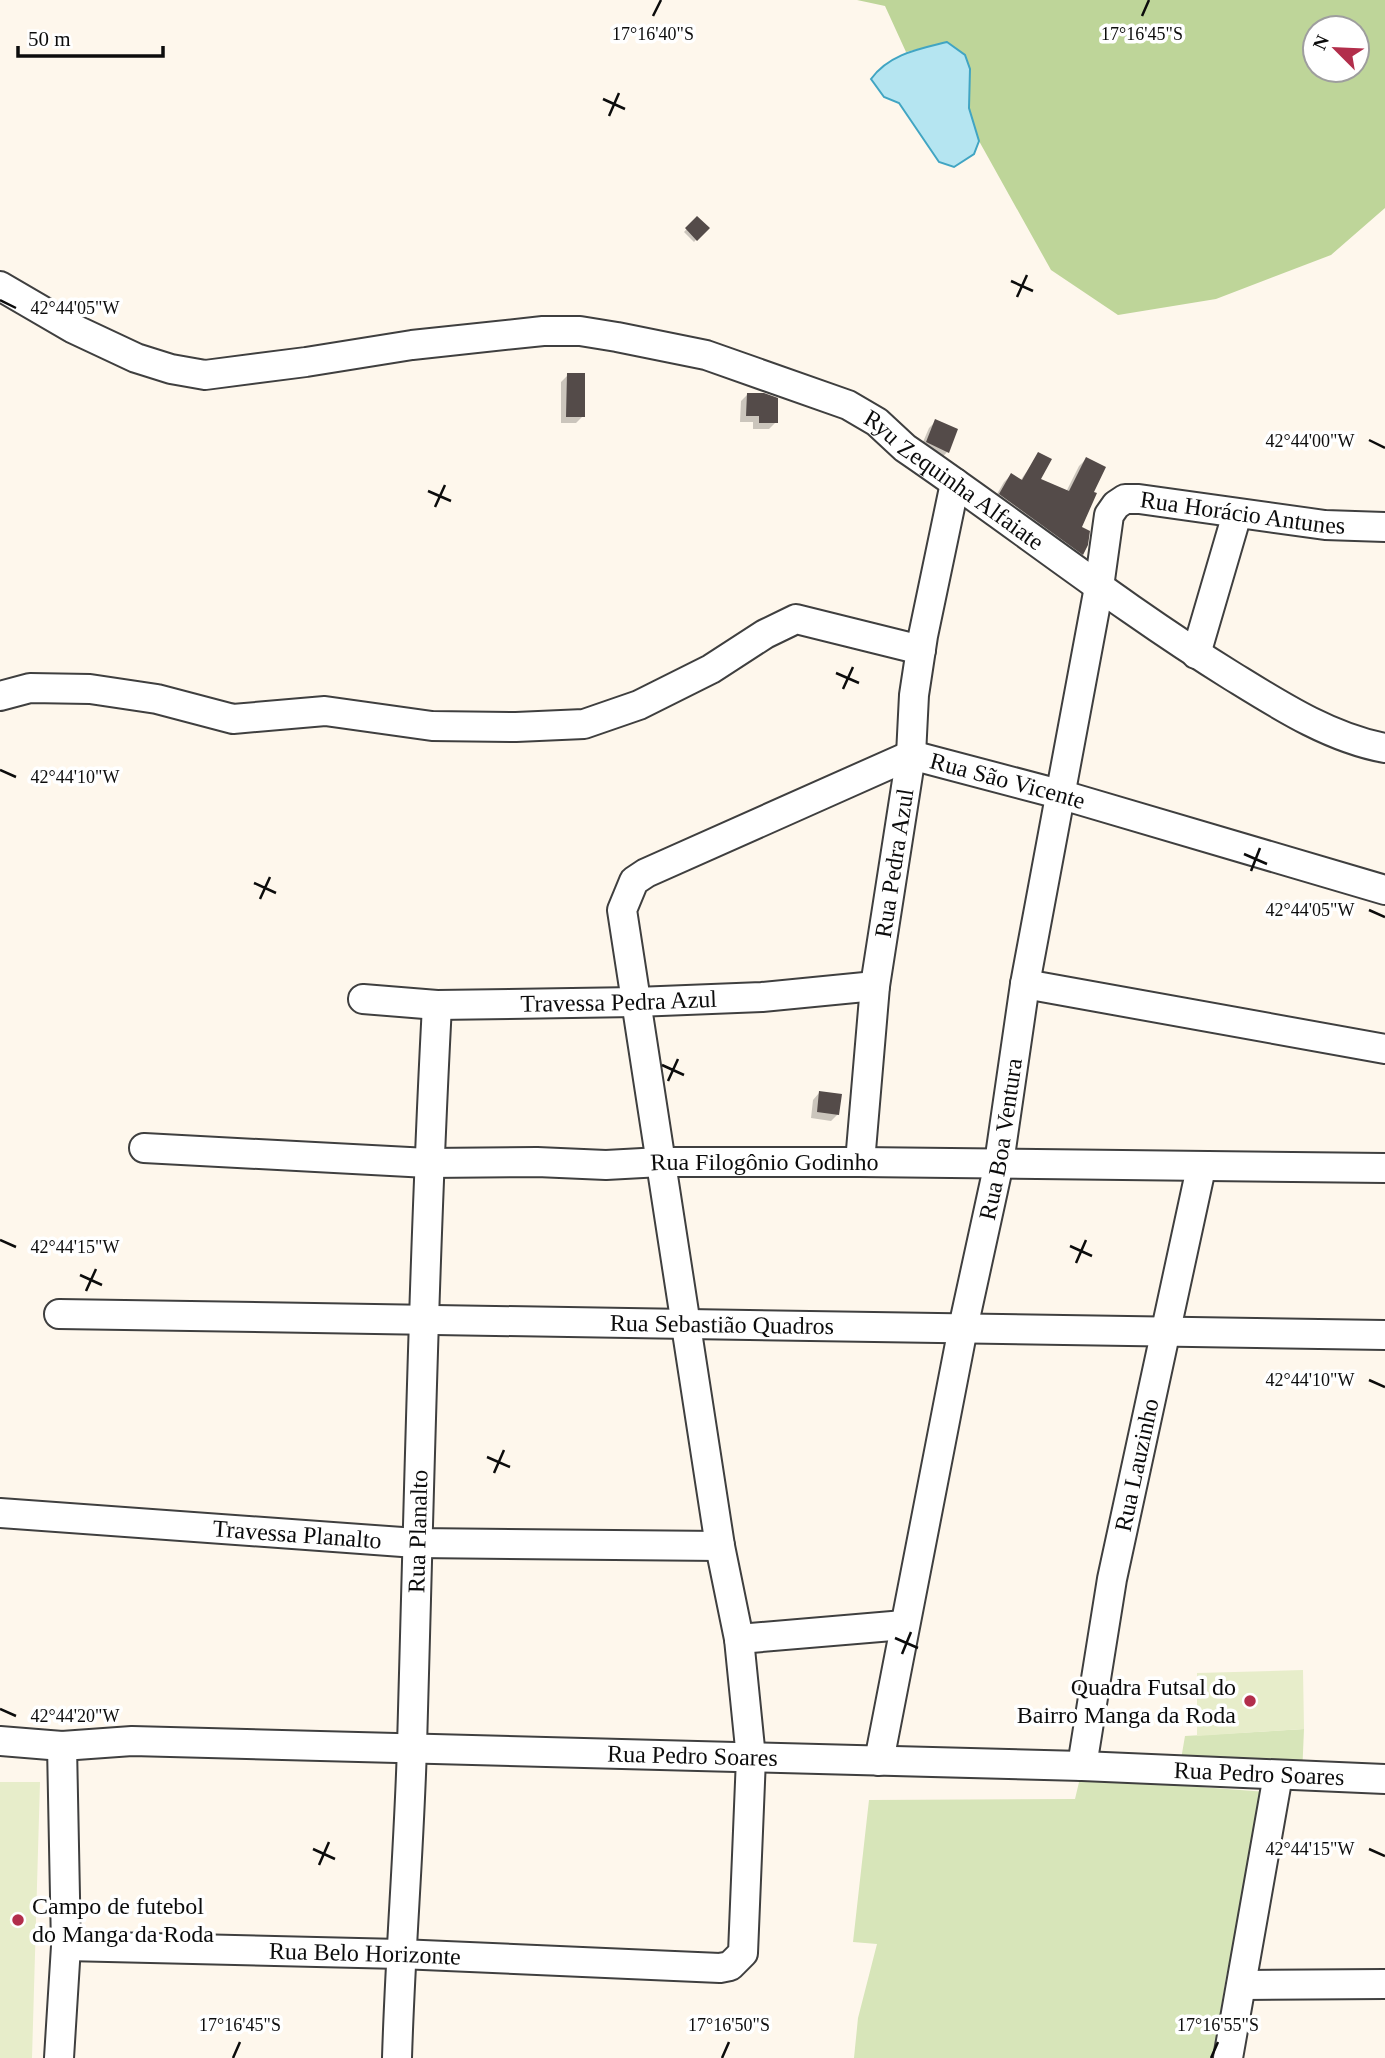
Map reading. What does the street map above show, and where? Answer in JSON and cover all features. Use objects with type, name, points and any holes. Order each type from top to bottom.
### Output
[{"type":"street","name":"Ryu Zequinha Alfaiate","points":[[0,286],[72,328],[136,358],[171,369],[205,375],[412,345],[543,331],[580,331],[706,355],[848,405],[877,422],[905,448],[1196,654],[1264,696],[1334,733],[1385,748]]},
{"type":"street","name":"Rua Pedra Azul","points":[[860,1162],[875,986],[911,755],[914,695],[955,483]]},
{"type":"street","name":"Rua Horácio Antunes","points":[[1109,515],[1116,505],[1125,499],[1139,499],[1325,525],[1385,527]]},
{"type":"street","points":[[1196,654],[1237,514]]},
{"type":"street","name":"Rua Boa Ventura","points":[[879,1761],[963,1328],[999,1163],[1025,984],[1099,587],[1109,515]]},
{"type":"street","points":[[0,696],[30,688],[90,689],[157,699],[233,719],[325,711],[432,726],[516,727],[584,724],[639,705],[711,668],[765,634],[796,619],[921,650]]},
{"type":"street","name":"Rua São Vicente","points":[[636,1002],[622,910],[634,881],[646,873],[911,755],[1059,794],[1385,890]]},
{"type":"street","points":[[1025,984],[1385,1049]]},
{"type":"street","name":"Travessa Pedra Azul","points":[[363,999],[437,1005],[636,1002],[762,997],[875,986]]},
{"type":"street","points":[[636,1002],[720,1546],[739,1639],[751,1758]]},
{"type":"street","name":"Rua Planalto","points":[[397,2058],[412,1749],[416,1543],[437,1005]]},
{"type":"street","name":"Rua Filogônio Godinho","points":[[144,1148],[429,1163],[537,1162],[606,1165],[661,1162],[860,1162],[1201,1168],[1385,1168]]},
{"type":"street","name":"Rua Lauzinho","points":[[1082,1766],[1112,1579],[1201,1168]]},
{"type":"street","name":"Rua Sebastião Quadros","points":[[59,1314],[1385,1335]]},
{"type":"street","name":"Travessa Planalto","points":[[0,1513],[416,1543],[720,1546]]},
{"type":"street","points":[[739,1639],[904,1625]]},
{"type":"street","name":"Rua Pedro Soares","points":[[0,1741],[62,1746],[132,1741],[1082,1766],[1385,1779]]},
{"type":"street","points":[[59,2058],[66,1946],[62,1746]]},
{"type":"street","name":"Rua Belo Horizonte","points":[[66,1946],[400,1954],[720,1968],[730,1966],[743,1953],[751,1758]]},
{"type":"street","points":[[1228,2058],[1278,1775]]},
{"type":"street","points":[[1243,1985],[1385,1984]]},
{"type":"green space","points":[[857,0],[1385,0],[1385,208],[1331,255],[1216,299],[1118,315],[1051,270],[979,141],[969,108],[970,69],[947,42],[906,52],[885,6]]},
{"type":"green space","name":"Quadra Futsal do Bairro Manga da Roda","points":[[1303,1670],[1304,1729],[1197,1736],[1197,1673]]},
{"type":"green space","points":[[1304,1729],[1302,1776],[1179,1771],[1185,1736]]},
{"type":"green space","points":[[1080,1778],[1267,1792],[1226,1977],[1213,2058],[854,2058],[858,2018],[877,1944],[853,1942],[869,1800],[1075,1799]]},
{"type":"green space","name":"Campo de futebol do Manga da Roda","points":[[0,1782],[40,1782],[32,2058],[0,2058]]},
{"type":"water","points":[[947,42],[965,55],[970,69],[969,108],[979,141],[974,154],[954,167],[939,162],[899,103],[884,97],[871,79],[896,58]]},
{"type":"building","points":[[697,216],[710,228],[697,241],[685,228]]},
{"type":"building","points":[[567,373],[585,373],[585,417],[566,417]]},
{"type":"building","points":[[747,393],[764,393],[778,398],[778,423],[759,423],[759,416],[746,416]]},
{"type":"building","points":[[935,419],[958,429],[949,453],[926,442]]},
{"type":"building","points":[[1038,452],[1052,459],[1041,479],[1069,491],[1086,457],[1106,467],[1082,527],[1090,531],[1083,555],[999,494],[1011,473],[1022,480]]},
{"type":"building","points":[[819,1091],[842,1094],[839,1115],[817,1112]]},
{"type":"place","name":"Quadra Futsal do Bairro Manga da Roda","points":[[1250,1701]]},
{"type":"place","name":"Campo de futebol do Manga da Roda","points":[[18,1920]]}]
